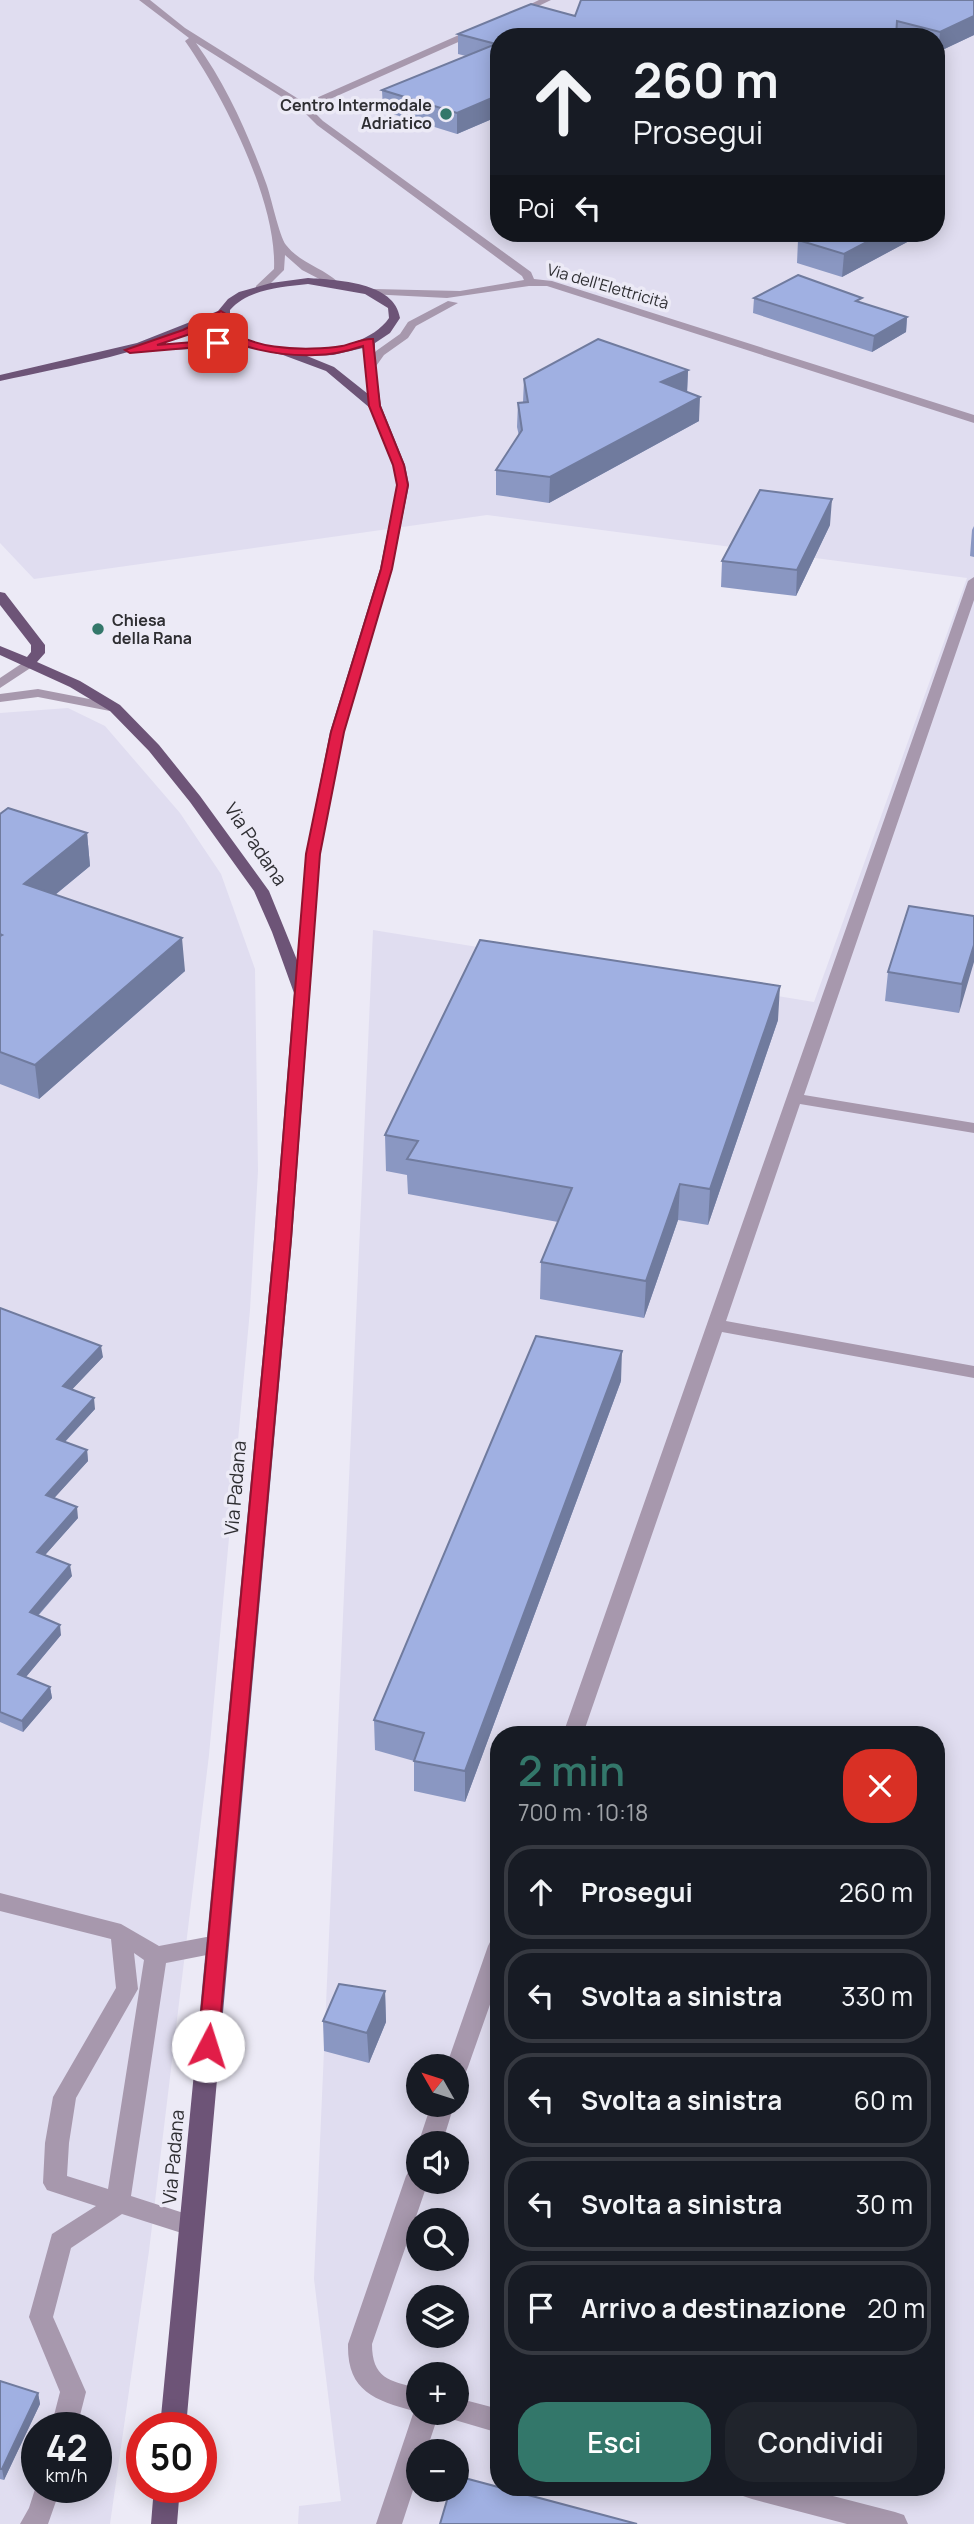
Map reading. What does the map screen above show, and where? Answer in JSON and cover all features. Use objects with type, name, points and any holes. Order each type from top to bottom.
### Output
[{"type":"main road","points":[[0,377],[130,350],[186,332],[221,314],[228,304],[260,288],[295,282],[333,282],[373,292],[387,301],[394,311],[393,322],[370,341],[326,351],[286,352]]},
{"type":"main road","points":[[221,314],[222,326],[231,336],[249,344]]},
{"type":"main road","points":[[302,999],[313,854],[323,792],[337,732],[386,569],[403,485],[399,465],[375,406],[368,352],[370,341]]},
{"type":"main road","points":[[130,350],[209,343],[249,344],[286,352],[330,369],[375,406]]},
{"type":"main road","points":[[2,601],[38,645],[38,653],[30,662]]},
{"type":"main road","name":"Via Padana","points":[[0,650],[75,684],[115,708],[154,748],[195,799],[261,891],[280,932],[302,999],[283,1239],[174,2412]]},
{"type":"main road","points":[[164,2524],[166,2503]]},
{"type":"street","name":"Via dell'Elettricità","points":[[144,0],[182,30],[303,107],[320,123],[527,274],[530,282],[548,283],[604,299],[974,419]]},
{"type":"street","points":[[499,20],[546,0]]},
{"type":"street","points":[[303,107],[488,26]]},
{"type":"street","points":[[182,30],[207,62],[257,171],[280,246],[279,270],[260,288]]},
{"type":"street","points":[[280,246],[306,268],[333,282]]},
{"type":"street","points":[[373,292],[412,295],[475,293],[530,282]]},
{"type":"street","points":[[370,367],[380,353],[404,336],[412,324],[423,316],[475,293]]},
{"type":"street","points":[[393,322],[416,312],[452,303]]},
{"type":"street","points":[[576,1726],[974,581]]},
{"type":"street","points":[[0,684],[30,662]]},
{"type":"street","points":[[0,698],[38,694],[115,708]]},
{"type":"street","points":[[794,1098],[974,1128]]},
{"type":"street","points":[[716,1325],[974,1373]]},
{"type":"street","points":[[0,1902],[121,1933],[156,1956],[217,1944]]},
{"type":"street","points":[[121,1933],[127,1989],[65,2097],[57,2143],[55,2183],[191,2225]]},
{"type":"street","points":[[68,2412],[73,2392],[41,2316],[61,2242],[118,2204],[156,1956]]},
{"type":"street","points":[[462,2054],[490,1972]]},
{"type":"street","points":[[406,2396],[373,2385],[362,2372],[359,2357],[360,2344],[412,2194]]},
{"type":"street","points":[[469,2413],[490,2419]]},
{"type":"street","points":[[389,2524],[422,2425]]},
{"type":"street","points":[[787,2496],[895,2524]]},
{"type":"street","points":[[33,2524],[43,2503]]},
{"type":"shaded area","points":[[0,0],[974,0],[974,2524],[298,2524],[299,2506],[341,2501],[314,2279],[373,930],[814,1002],[967,578],[487,515],[34,579],[0,543]]},
{"type":"shaded area","points":[[68,708],[105,726],[180,813],[221,874],[255,969],[258,1171],[250,1310],[209,1755],[149,2251],[110,2524],[0,2524],[0,713]]},
{"type":"building","points":[[581,0],[974,0],[974,16],[945,30],[897,21],[897,28],[490,28],[490,42],[458,34],[531,4],[575,16]]},
{"type":"building","points":[[490,46],[490,99],[457,113],[382,90]]},
{"type":"building","points":[[805,242],[867,242],[844,254]]},
{"type":"building","points":[[798,275],[862,298],[856,301],[907,317],[874,336],[754,298]]},
{"type":"building","points":[[598,339],[688,370],[661,382],[700,397],[550,477],[496,470],[522,430],[518,403],[528,402],[524,379]]},
{"type":"building","points":[[760,490],[832,499],[797,570],[722,561]]},
{"type":"building","points":[[8,808],[87,833],[24,884],[182,938],[35,1065],[0,1052],[0,814]]},
{"type":"building","points":[[909,906],[974,916],[974,945],[962,984],[888,972]]},
{"type":"building","points":[[480,940],[780,986],[710,1189],[680,1184],[646,1281],[541,1262],[572,1188],[407,1159],[418,1141],[385,1135]]},
{"type":"building","points":[[0,1308],[101,1346],[63,1386],[94,1398],[57,1439],[87,1450],[46,1495],[77,1507],[37,1552],[70,1565],[30,1612],[60,1625],[18,1674],[50,1687],[22,1721],[0,1712]]},
{"type":"building","points":[[536,1336],[622,1351],[465,1771],[414,1761],[424,1733],[374,1720]]},
{"type":"building","points":[[339,1984],[385,1991],[367,2033],[323,2021]]},
{"type":"building","points":[[0,2381],[38,2393],[29,2412],[21,2412],[21,2429],[0,2469]]},
{"type":"building","points":[[469,2479],[490,2485],[490,2496],[532,2496],[637,2524],[440,2524],[446,2502],[469,2502]]},
{"type":"place","name":"Centro Intermodale Adriatico","points":[[446,114]]},
{"type":"place","name":"Chiesa della Rana","points":[[98,629]]},
{"type":"route","points":[[208,2046],[283,1239],[313,854],[323,792],[337,732],[386,569],[403,485],[399,465],[375,406],[373,371],[368,352],[370,341],[316,352],[265,349],[231,336],[222,326],[221,314],[186,332],[130,350],[218,343]]}]
